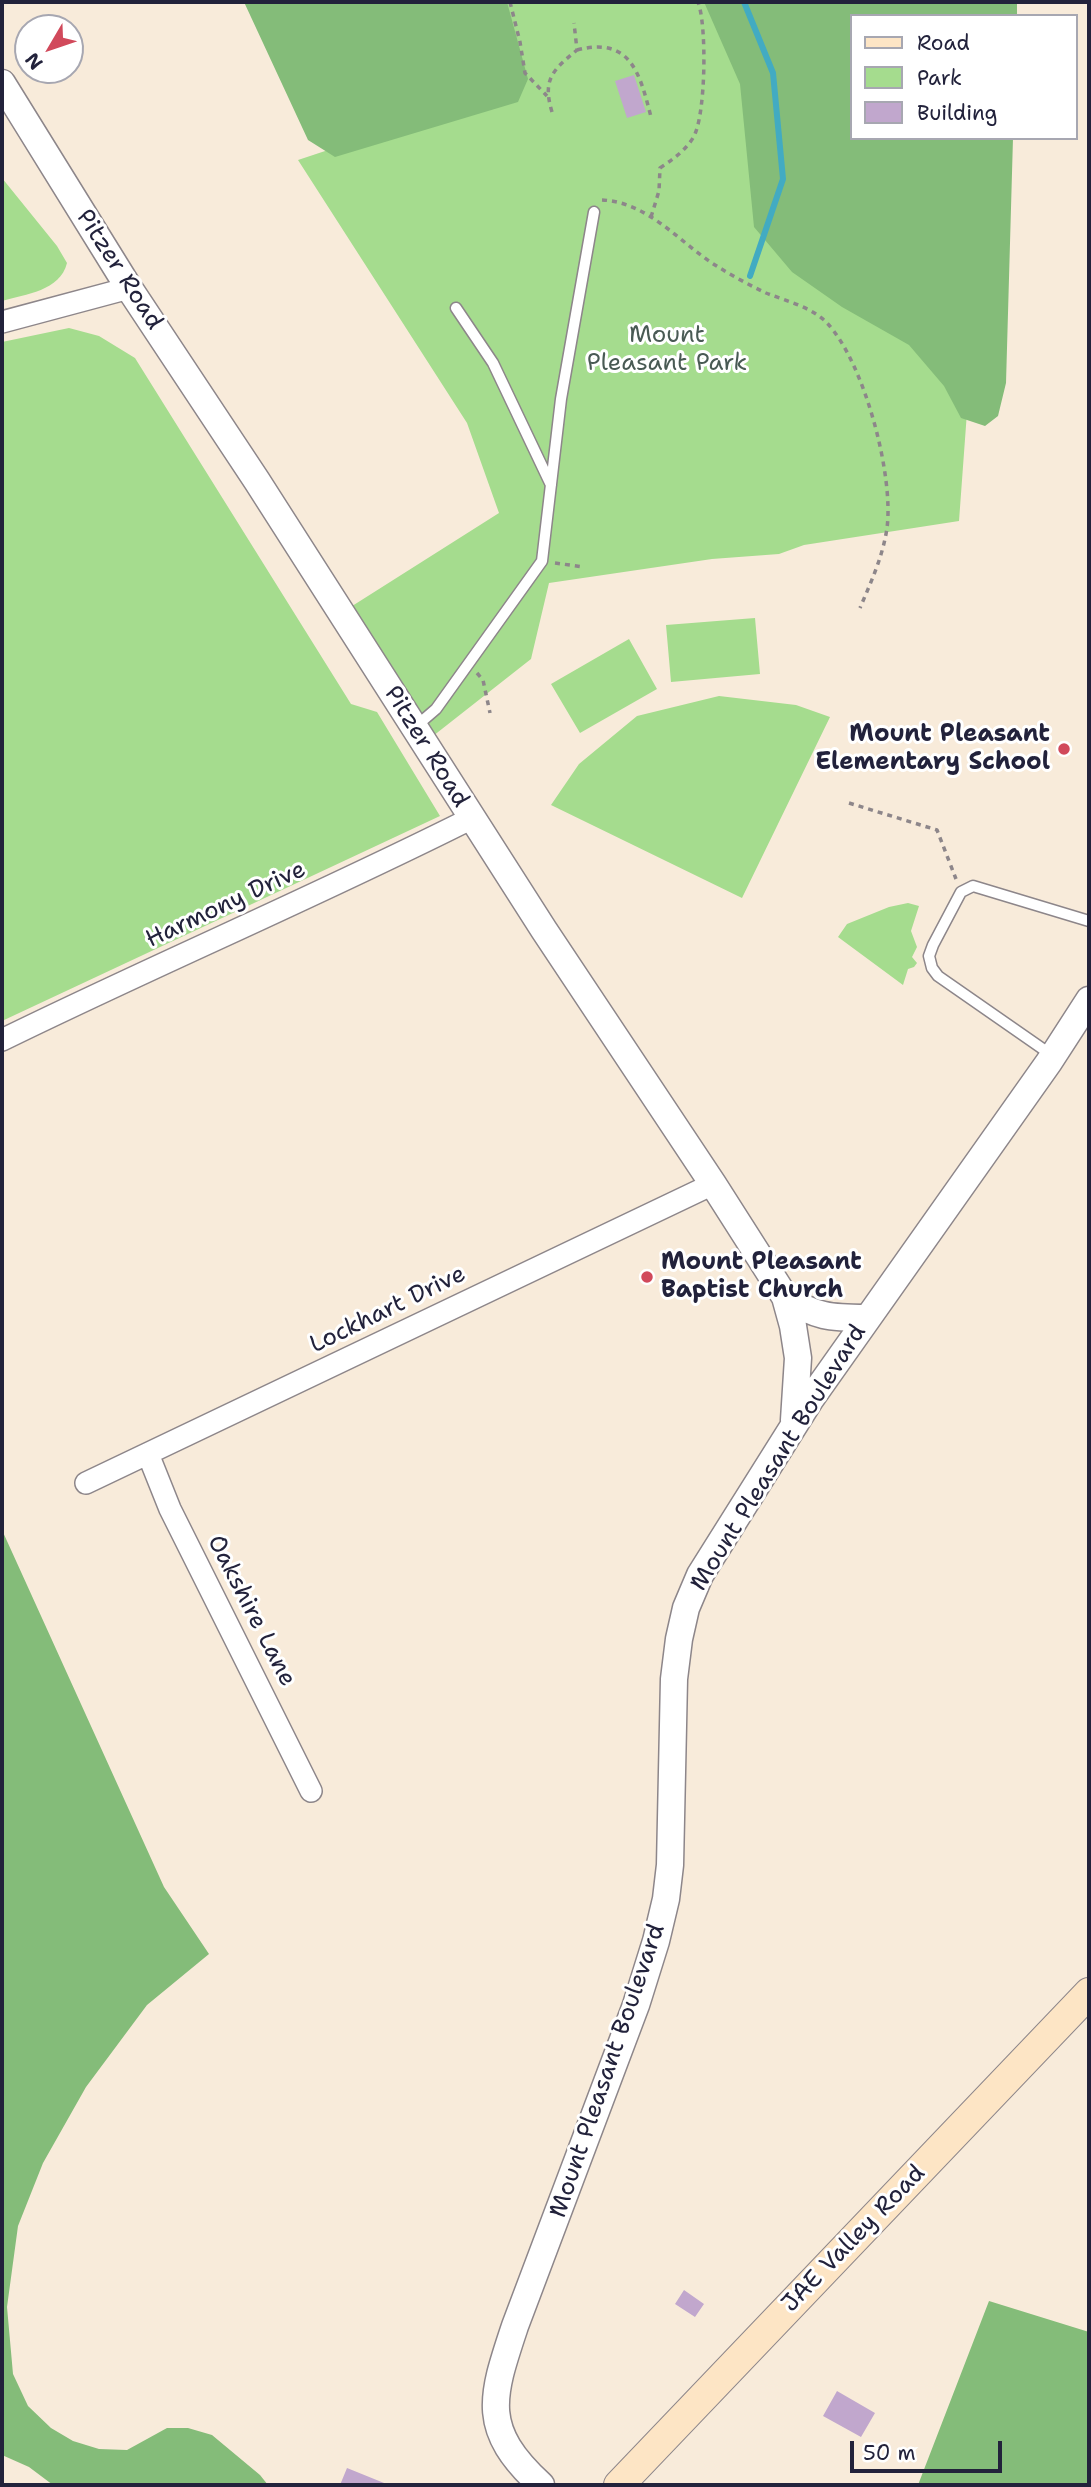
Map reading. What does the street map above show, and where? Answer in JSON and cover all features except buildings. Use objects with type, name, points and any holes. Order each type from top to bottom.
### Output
[{"type":"main road","name":"JAE Valley Road","points":[[619,2485],[1089,1993]]},
{"type":"street","name":"Pitzer Road","points":[[2,83],[130,288],[785,1297],[798,1358],[794,1426]]},
{"type":"street","points":[[2,322],[130,288]]},
{"type":"street","name":"Harmony Drive","points":[[2,1040],[472,818]]},
{"type":"street","name":"Mount Pleasant Boulevard","points":[[541,2485],[508,2449],[498,2430],[495,2410],[500,2372],[636,2005],[659,1931],[670,1865],[674,1679],[686,1608],[700,1575],[794,1426],[866,1318],[1053,1056],[1089,1000]]},
{"type":"street","name":"Lockhart Drive","points":[[86,1483],[713,1184]]},
{"type":"street","points":[[785,1297],[808,1312],[841,1318],[866,1318]]},
{"type":"street","name":"Oakshire Lane","points":[[148,1454],[170,1509],[311,1791]]},
{"type":"lane","points":[[414,728],[436,709],[542,561],[561,399],[594,212]]},
{"type":"lane","points":[[456,307],[493,363],[551,485]]},
{"type":"lane","points":[[1053,1056],[938,976],[932,968],[929,956],[961,892],[973,886],[1089,921]]},
{"type":"path","points":[[510,2],[525,73],[547,96],[552,112]]},
{"type":"path","points":[[651,217],[659,191],[660,168],[680,154],[694,136],[706,64],[702,45],[702,13],[698,2]]},
{"type":"path","points":[[574,23],[577,50]]},
{"type":"path","points":[[547,96],[551,75],[577,50],[605,46],[633,62],[651,117]]},
{"type":"path","points":[[600,200],[611,200],[645,212],[714,264],[762,291],[812,311],[827,323],[840,341],[869,400],[884,466],[887,527],[876,570],[860,608]]},
{"type":"path","points":[[542,561],[584,567]]},
{"type":"path","points":[[483,680],[490,713]]},
{"type":"path","points":[[849,803],[937,830],[961,892]]},
{"type":"green space","points":[[244,2],[507,2],[528,79],[518,102],[335,157],[308,140]]},
{"type":"green space","name":"Mount Pleasant Park","points":[[483,2],[716,2],[803,186],[986,153],[959,521],[804,545],[779,554],[712,559],[549,583],[531,659],[433,736],[349,608],[499,513],[467,423],[298,160],[512,89]]},
{"type":"green space","points":[[704,2],[1017,2],[1017,14],[850,14],[850,140],[1013,140],[1006,383],[998,416],[985,426],[961,418],[944,386],[909,345],[842,307],[792,272],[754,227],[740,84]]},
{"type":"green space","points":[[2,178],[57,246],[67,263],[57,280],[50,285],[2,301]]},
{"type":"green space","points":[[69,328],[99,336],[135,358],[351,704],[377,712],[440,816],[2,1021],[2,342]]},
{"type":"green space","points":[[755,618],[760,674],[671,682],[666,625]]},
{"type":"green space","points":[[629,639],[657,689],[580,733],[551,684]]},
{"type":"green space","points":[[719,696],[796,705],[830,717],[742,898],[551,805],[579,764],[637,716]]},
{"type":"green space","points":[[908,903],[919,906],[911,931],[917,947],[912,957],[917,963],[908,969],[903,985],[838,937],[847,924],[889,907]]},
{"type":"green space","points":[[2,1530],[164,1887],[209,1954],[147,2005],[86,2087],[43,2163],[18,2226],[7,2307],[13,2374],[28,2406],[51,2428],[73,2441],[99,2449],[127,2450],[167,2428],[188,2428],[212,2435],[260,2475],[268,2485],[53,2485],[29,2467],[2,2455]]},
{"type":"green space","points":[[989,2301],[1089,2332],[1089,2485],[918,2485]]},
{"type":"waterway","points":[[744,2],[773,73],[783,179],[750,276]]},
{"type":"place","name":"Mount Pleasant Elementary School","points":[[1064,749]]},
{"type":"place","name":"Mount Pleasant Baptist Church","points":[[647,1277]]}]
